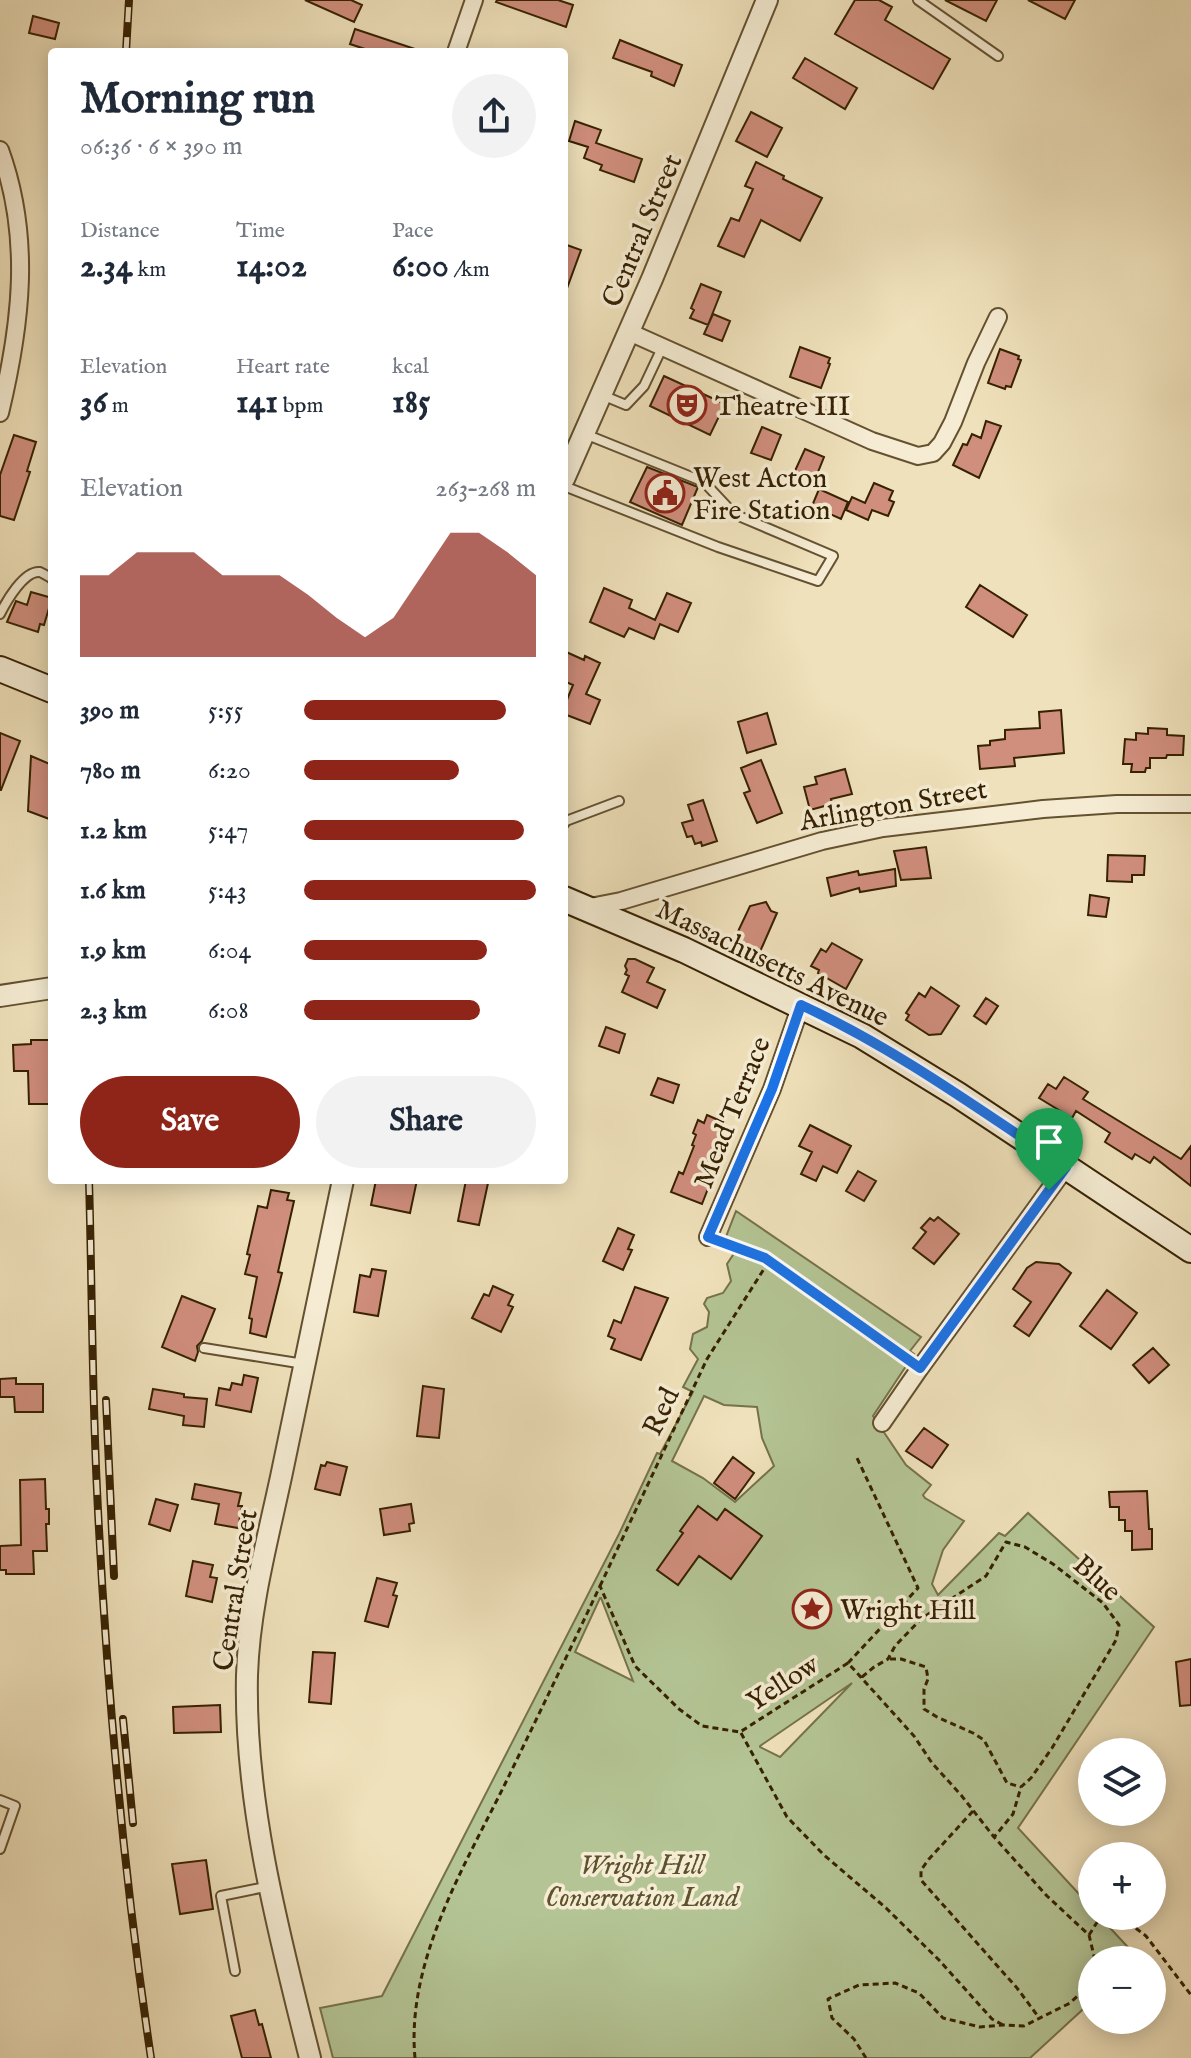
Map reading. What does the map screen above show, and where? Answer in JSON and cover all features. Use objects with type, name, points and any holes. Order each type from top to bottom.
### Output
[{"type":"main road","points":[[0,669],[48,686]]},
{"type":"main road","name":"Massachusetts Avenue","points":[[571,905],[684,950],[862,1036],[1191,1250]]},
{"type":"street","points":[[457,48],[474,0]]},
{"type":"street","name":"Central Street","points":[[568,470],[768,2]]},
{"type":"street","points":[[0,150],[8,173],[22,257],[17,319],[0,413]]},
{"type":"street","points":[[629,332],[872,441],[918,456],[933,453],[942,443],[998,317]]},
{"type":"street","name":"Arlington Street","points":[[571,905],[621,901],[809,845],[883,828],[1043,809],[1117,804],[1191,804]]},
{"type":"street","points":[[0,996],[48,989]]},
{"type":"street","name":"Mead Terrace","points":[[708,1237],[772,1089],[801,1005]]},
{"type":"street","points":[[882,1423],[1066,1167]]},
{"type":"street","name":"Central Street","points":[[310,2058],[271,1886],[251,1763],[247,1671],[255,1601],[342,1184]]},
{"type":"lane","points":[[918,0],[998,56]]},
{"type":"lane","points":[[601,395],[626,405],[644,386],[662,348]]},
{"type":"lane","points":[[568,488],[718,547],[818,581],[833,556],[734,514],[704,482],[584,433]]},
{"type":"lane","points":[[0,614],[15,587],[36,572],[48,576]]},
{"type":"lane","points":[[568,820],[619,801]]},
{"type":"lane","points":[[204,1348],[305,1364]]},
{"type":"lane","points":[[0,1800],[15,1806],[0,1849]]},
{"type":"lane","points":[[235,1971],[221,1896],[271,1886]]},
{"type":"path","points":[[708,1237],[769,1261],[920,1368]]},
{"type":"path","name":"Red","points":[[600,1586],[707,1359],[769,1261]]},
{"type":"path","points":[[848,1663],[918,1588],[857,1458]]},
{"type":"path","name":"Blue","points":[[862,1677],[888,1659],[895,1646],[921,1619],[986,1576],[1006,1542],[1025,1547],[1053,1564],[1103,1603],[1119,1625],[1116,1640],[1052,1748],[1021,1787],[1013,1814],[994,1837]]},
{"type":"path","points":[[415,2058],[413,2025],[424,1962],[457,1881],[600,1586]]},
{"type":"path","name":"Yellow","points":[[600,1586],[635,1666],[679,1709],[702,1726],[740,1732],[848,1663],[914,1736],[932,1763],[994,1837],[1047,1896],[1089,1935]]},
{"type":"path","points":[[888,1659],[901,1659],[926,1667],[928,1679],[924,1689],[924,1709],[984,1740],[1007,1783],[1021,1787]]},
{"type":"path","points":[[740,1732],[787,1817],[824,1855],[918,1939],[992,2019],[1003,2025]]},
{"type":"path","points":[[973,1811],[929,1859],[921,1870],[921,1880],[1017,1988],[1040,2019]]},
{"type":"path","points":[[1092,1930],[1089,1935],[1092,1946]]},
{"type":"path","points":[[1138,1930],[1191,1995]]},
{"type":"path","points":[[866,2058],[854,2039],[832,2018],[828,1999],[859,1985],[895,1983],[919,1993],[943,2018],[980,2027],[1024,2026],[1070,2003],[1078,1996]]},
{"type":"green space","name":"Wright Hill Conservation Land","points":[[736,1211],[921,1337],[910,1351],[914,1354],[873,1416],[906,1465],[931,1485],[923,1495],[925,1498],[964,1521],[943,1550],[932,1584],[938,1595],[999,1533],[1005,1536],[1028,1513],[1154,1627],[1018,1828],[1078,1893],[1078,1930],[1112,1930],[1127,1946],[1078,1946],[1078,2014],[1030,2058],[333,2058],[320,2008],[382,1996],[619,1534],[657,1453],[660,1454],[693,1392],[683,1387],[698,1359],[690,1349],[693,1334],[707,1327],[709,1312],[704,1304],[707,1298],[723,1293],[731,1281],[727,1264],[735,1252],[722,1247]],"holes":[[[704,1396],[724,1405],[757,1407],[762,1438],[774,1466],[735,1502],[703,1478],[672,1461]],[[601,1598],[633,1681],[575,1652]],[[852,1683],[780,1757],[760,1747],[760,1746]]]},
{"type":"building","points":[[305,0],[351,0],[362,5],[354,22]]},
{"type":"building","points":[[497,0],[558,0],[573,5],[566,27]]},
{"type":"building","points":[[855,0],[879,0],[892,7],[885,20],[950,59],[933,89],[835,34]]},
{"type":"building","points":[[945,0],[997,0],[986,21]]},
{"type":"building","points":[[1028,0],[1075,0],[1065,19]]},
{"type":"building","points":[[33,16],[59,23],[55,39],[29,33]]},
{"type":"building","points":[[355,29],[412,48],[362,48],[350,44]]},
{"type":"building","points":[[620,40],[682,65],[674,86],[651,76],[652,72],[613,58]]},
{"type":"building","points":[[805,58],[857,88],[845,109],[793,78]]},
{"type":"building","points":[[751,112],[782,128],[767,157],[736,141]]},
{"type":"building","points":[[575,121],[601,130],[596,143],[642,159],[634,182],[600,170],[602,165],[584,158],[588,147],[569,141]]},
{"type":"building","points":[[756,162],[822,198],[800,241],[761,220],[744,257],[718,246],[731,218],[739,221],[753,189],[745,186]]},
{"type":"building","points":[[568,245],[581,250],[568,286]]},
{"type":"building","points":[[701,284],[721,292],[708,325],[690,318]]},
{"type":"building","points":[[713,314],[730,321],[722,341],[704,334]]},
{"type":"building","points":[[800,347],[830,358],[821,388],[790,377]]},
{"type":"building","points":[[1000,349],[1019,356],[1021,360],[1011,387],[1006,386],[1005,389],[988,383]]},
{"type":"building","name":"Theatre III","points":[[664,376],[725,404],[710,435],[650,406]]},
{"type":"building","points":[[986,421],[1001,426],[979,478],[953,465],[963,444],[967,445],[972,434],[981,438]]},
{"type":"building","points":[[762,427],[781,435],[771,460],[751,453]]},
{"type":"building","points":[[14,435],[36,442],[14,520],[0,516],[0,475]]},
{"type":"building","points":[[805,449],[824,457],[814,482],[794,473]]},
{"type":"building","name":"West Acton Fire Station","points":[[647,467],[698,487],[682,525],[630,502]]},
{"type":"building","points":[[874,483],[893,491],[889,500],[894,502],[888,516],[872,510],[868,520],[846,510],[852,497],[865,503]]},
{"type":"building","points":[[819,489],[848,502],[841,519],[812,506]]},
{"type":"building","points":[[980,585],[1027,615],[1013,637],[966,607]]},
{"type":"building","points":[[604,588],[632,600],[629,608],[655,620],[667,593],[691,603],[678,632],[660,624],[654,639],[629,628],[624,637],[590,622]]},
{"type":"building","points":[[31,592],[48,597],[48,612],[38,632],[7,622],[16,601],[27,605]]},
{"type":"building","points":[[568,653],[600,663],[586,694],[600,700],[590,724],[568,716],[568,697],[573,685],[568,683]]},
{"type":"building","points":[[1061,710],[1064,753],[1014,758],[1015,766],[980,769],[978,746],[1005,739],[1005,730],[1040,728],[1039,712]]},
{"type":"building","points":[[767,713],[776,744],[747,753],[738,722]]},
{"type":"building","points":[[1148,728],[1167,729],[1167,735],[1184,736],[1183,755],[1150,758],[1150,768],[1146,768],[1145,772],[1131,772],[1132,764],[1123,764],[1125,739],[1136,740],[1136,733],[1148,734]]},
{"type":"building","points":[[0,733],[20,741],[1,790],[0,790]]},
{"type":"building","points":[[31,756],[48,763],[48,818],[28,811]]},
{"type":"building","points":[[761,760],[782,813],[757,823],[744,793],[750,791],[741,768]]},
{"type":"building","points":[[845,769],[852,794],[831,799],[832,804],[810,810],[804,787],[817,784],[815,777]]},
{"type":"building","points":[[703,800],[717,841],[702,846],[701,842],[695,844],[692,836],[687,837],[682,823],[693,820],[688,805]]},
{"type":"building","points":[[926,847],[931,878],[901,880],[894,851]]},
{"type":"building","points":[[1108,855],[1145,856],[1144,875],[1132,875],[1132,882],[1107,881]]},
{"type":"building","points":[[895,869],[896,886],[860,892],[859,888],[831,896],[827,878],[858,871],[859,875]]},
{"type":"building","points":[[1090,895],[1109,898],[1106,917],[1088,915]]},
{"type":"building","points":[[766,902],[771,911],[777,913],[759,954],[733,942],[750,906]]},
{"type":"building","points":[[832,943],[862,960],[846,989],[811,966],[821,949],[826,952]]},
{"type":"building","points":[[628,959],[654,968],[647,982],[665,990],[657,1008],[622,992],[629,976],[625,974]]},
{"type":"building","points":[[931,987],[959,1006],[941,1034],[929,1035],[906,1020],[909,1015],[906,1013],[919,993],[925,997]]},
{"type":"building","points":[[986,998],[998,1006],[986,1024],[974,1016]]},
{"type":"building","points":[[606,1027],[625,1034],[619,1053],[599,1046]]},
{"type":"building","points":[[31,1040],[48,1040],[48,1104],[29,1104],[28,1071],[14,1071],[13,1045],[31,1044]]},
{"type":"building","points":[[1064,1077],[1088,1092],[1083,1099],[1181,1159],[1191,1146],[1191,1186],[1154,1157],[1150,1163],[1135,1154],[1132,1159],[1105,1142],[1110,1133],[1076,1111],[1072,1118],[1039,1098],[1048,1084],[1056,1089]]},
{"type":"building","points":[[658,1078],[679,1085],[673,1103],[651,1095]]},
{"type":"building","points":[[707,1115],[723,1122],[720,1129],[730,1132],[702,1204],[671,1192],[679,1172],[683,1174],[694,1146],[696,1135],[693,1133],[698,1120],[704,1123]]},
{"type":"building","points":[[810,1125],[851,1146],[837,1173],[823,1166],[816,1181],[801,1174],[812,1152],[799,1146]]},
{"type":"building","points":[[858,1171],[876,1181],[864,1201],[846,1191]]},
{"type":"building","points":[[375,1184],[416,1184],[410,1213],[371,1205]]},
{"type":"building","points":[[465,1184],[488,1184],[479,1225],[458,1221]]},
{"type":"building","points":[[271,1190],[289,1193],[287,1200],[294,1201],[278,1272],[282,1273],[266,1337],[250,1333],[252,1319],[249,1318],[257,1277],[245,1274],[258,1206],[267,1208]]},
{"type":"building","points":[[938,1217],[959,1234],[934,1264],[913,1248],[926,1232],[921,1228],[930,1218],[934,1221]]},
{"type":"building","points":[[618,1228],[634,1235],[628,1249],[632,1250],[623,1270],[603,1261]]},
{"type":"building","points":[[1036,1262],[1059,1264],[1071,1273],[1029,1336],[1014,1326],[1031,1302],[1013,1289],[1027,1268]]},
{"type":"building","points":[[372,1269],[386,1271],[378,1316],[354,1312],[360,1275],[370,1277]]},
{"type":"building","points":[[493,1286],[513,1295],[508,1305],[513,1307],[501,1332],[472,1318],[484,1294],[489,1296]]},
{"type":"building","points":[[635,1287],[668,1298],[641,1360],[611,1349],[615,1339],[608,1336],[614,1320],[621,1323]]},
{"type":"building","points":[[1107,1290],[1137,1313],[1111,1349],[1080,1326]]},
{"type":"building","points":[[182,1296],[215,1309],[197,1346],[195,1361],[162,1347]]},
{"type":"building","points":[[1153,1348],[1169,1365],[1149,1383],[1133,1365]]},
{"type":"building","points":[[244,1375],[258,1378],[251,1412],[216,1405],[219,1388],[230,1390],[232,1383],[242,1385]]},
{"type":"building","points":[[16,1378],[16,1384],[43,1384],[43,1412],[15,1412],[14,1397],[0,1397],[0,1379]]},
{"type":"building","points":[[423,1386],[444,1389],[439,1438],[417,1436]]},
{"type":"building","points":[[153,1389],[207,1399],[204,1427],[183,1425],[184,1416],[149,1409]]},
{"type":"building","points":[[924,1428],[948,1445],[932,1468],[906,1451]]},
{"type":"building","points":[[733,1457],[754,1473],[735,1499],[714,1483]]},
{"type":"building","points":[[327,1462],[347,1467],[340,1495],[315,1489],[321,1465],[325,1466]]},
{"type":"building","points":[[45,1479],[46,1509],[49,1509],[47,1551],[33,1551],[34,1574],[6,1574],[6,1570],[0,1570],[0,1546],[21,1545],[20,1480]]},
{"type":"building","points":[[195,1484],[241,1493],[238,1528],[215,1524],[219,1504],[192,1499]]},
{"type":"building","points":[[1147,1491],[1152,1549],[1132,1550],[1132,1531],[1125,1531],[1125,1520],[1119,1520],[1119,1507],[1110,1507],[1109,1492]]},
{"type":"building","points":[[156,1499],[178,1505],[170,1531],[149,1524]]},
{"type":"building","points":[[411,1504],[414,1523],[409,1524],[410,1531],[384,1535],[380,1509]]},
{"type":"building","points":[[698,1506],[717,1520],[725,1509],[762,1536],[731,1579],[699,1556],[678,1585],[657,1570]]},
{"type":"building","points":[[193,1561],[213,1565],[210,1577],[217,1578],[212,1602],[186,1596]]},
{"type":"building","points":[[377,1578],[397,1583],[393,1595],[397,1596],[388,1627],[365,1621]]},
{"type":"building","points":[[313,1652],[335,1653],[331,1704],[309,1702]]},
{"type":"building","points":[[1191,1659],[1191,1705],[1180,1706],[1176,1662]]},
{"type":"building","points":[[220,1705],[221,1732],[174,1733],[173,1707]]},
{"type":"building","points":[[206,1860],[213,1909],[180,1914],[172,1864]]},
{"type":"building","points":[[255,2010],[271,2058],[242,2058],[231,2016]]},
{"type":"railway","points":[[126,48],[129,0]]},
{"type":"railway","points":[[89,1184],[95,1451],[105,1632],[124,1846],[151,2058]]},
{"type":"railway","points":[[106,1400],[114,1576]]},
{"type":"railway","points":[[123,1719],[133,1823]]},
{"type":"place","name":"Theatre III","points":[[687,405]]},
{"type":"place","name":"West Acton Fire Station","points":[[665,493]]},
{"type":"place","name":"Wright Hill","points":[[812,1609]]},
{"type":"route","points":[[801,1005],[888,1051],[1066,1167],[1049,1190],[920,1368],[765,1258],[708,1237],[772,1089],[801,1005]]}]
